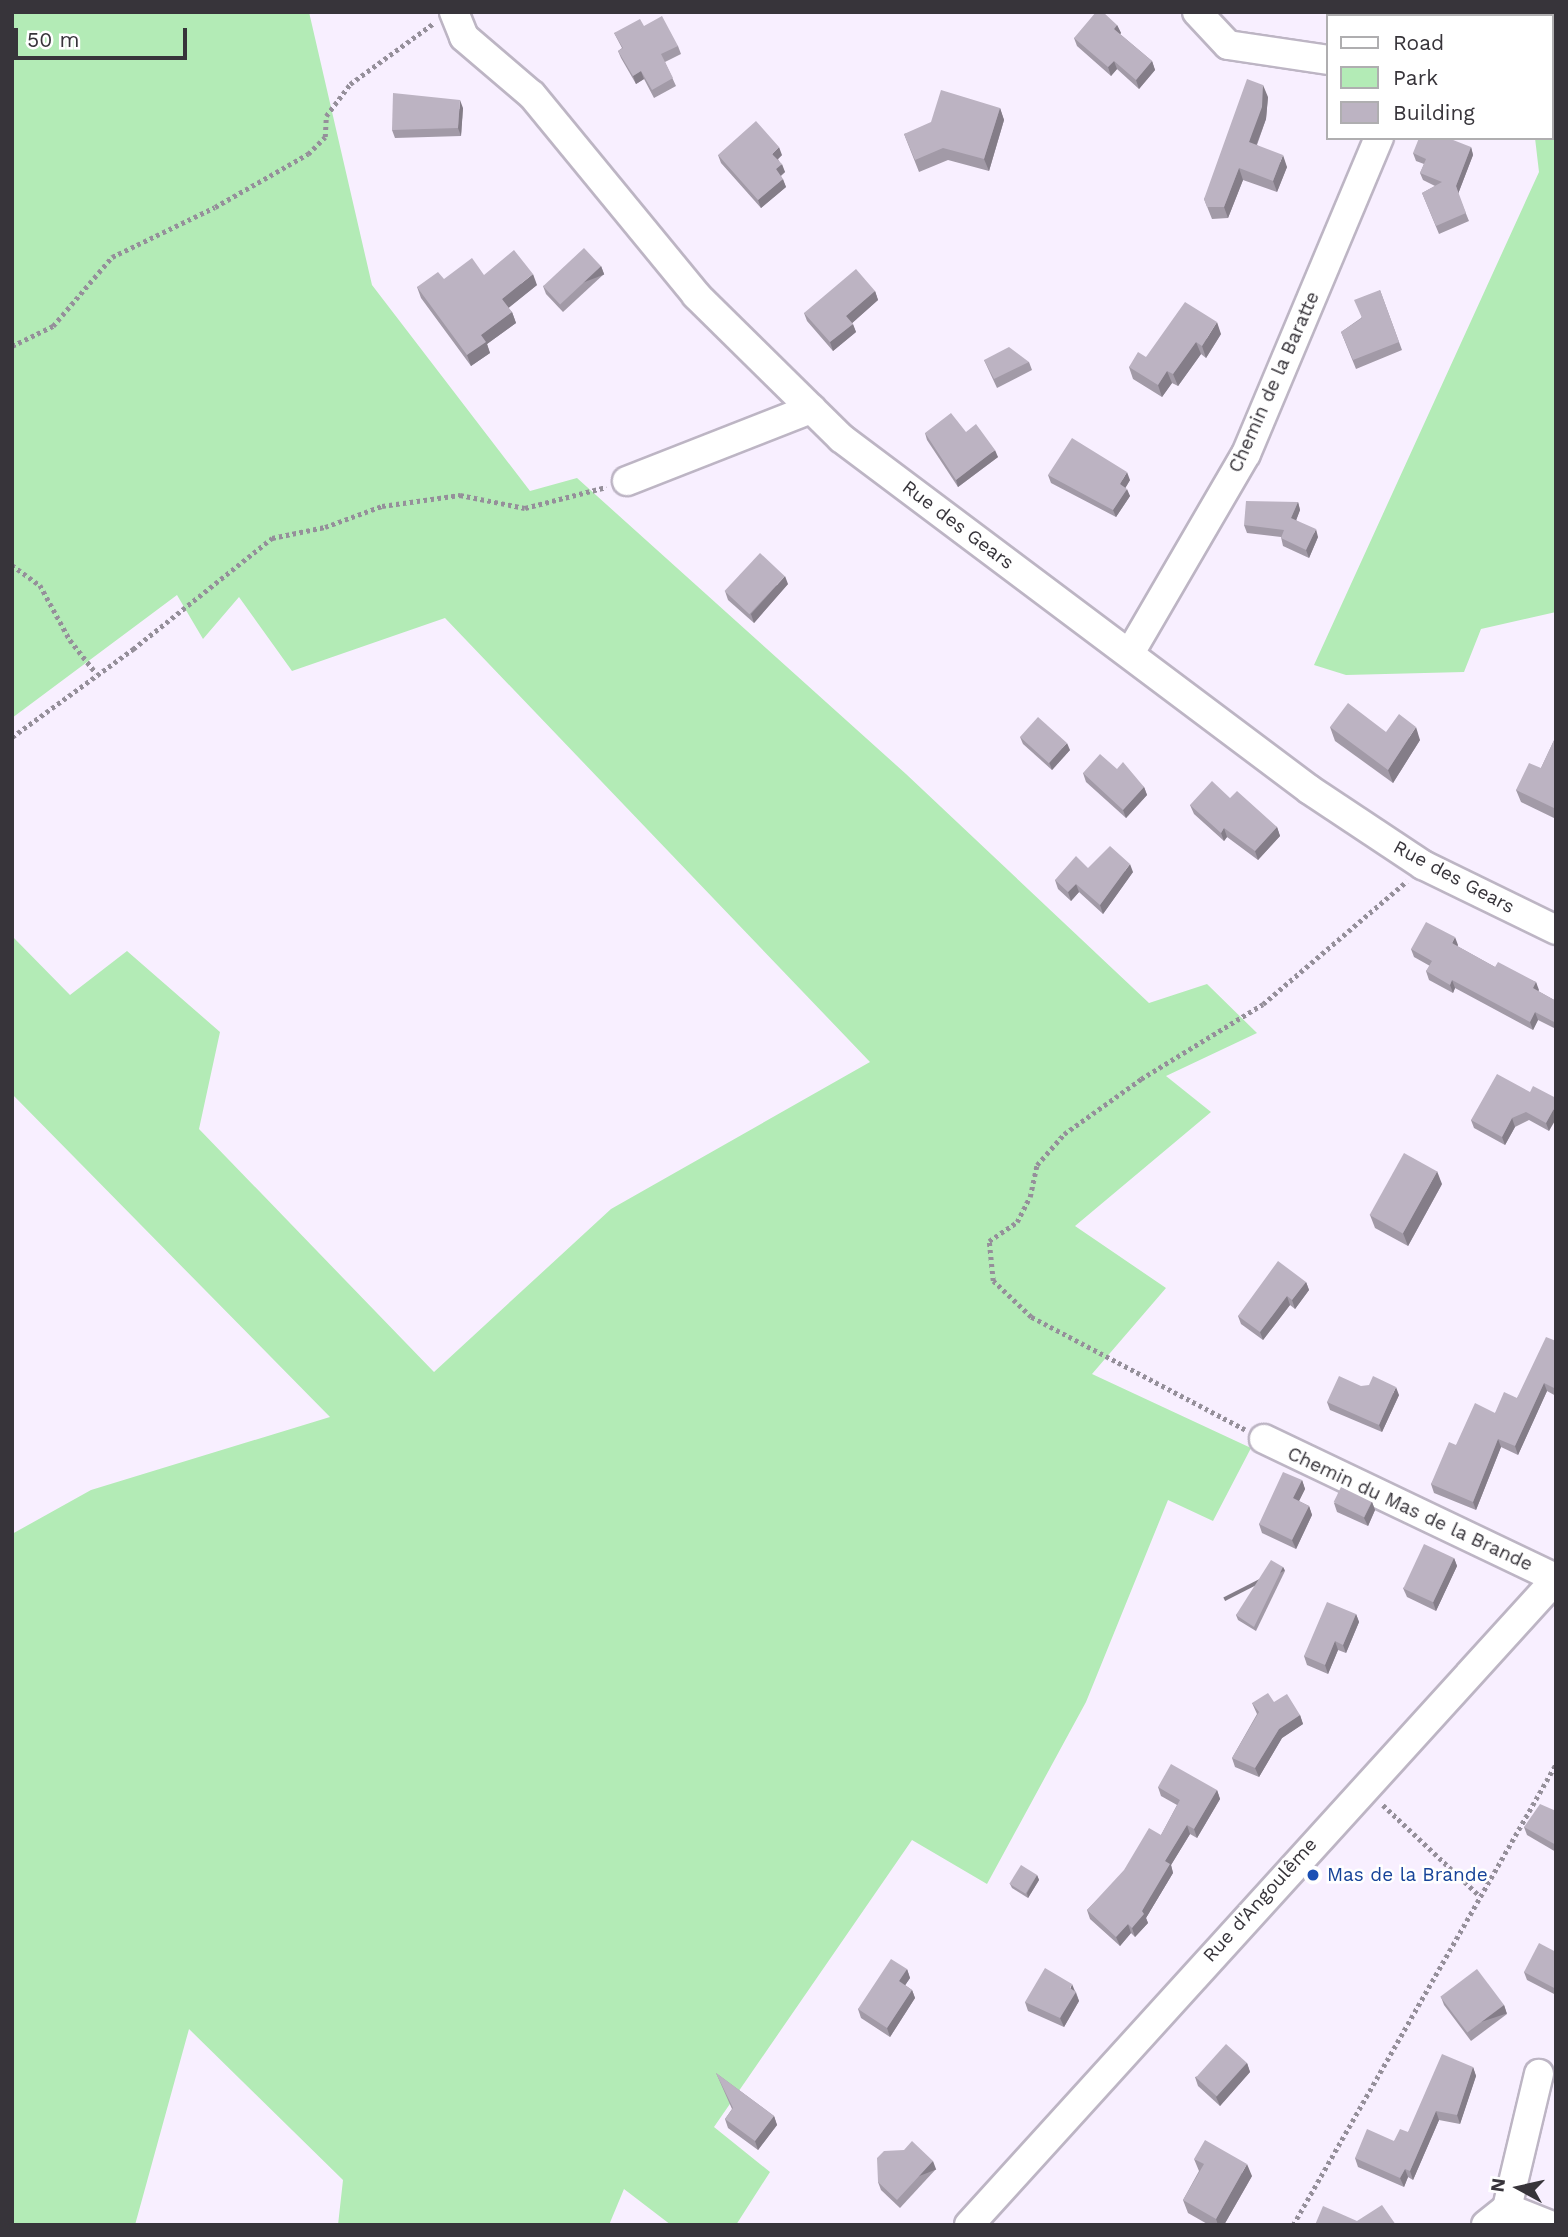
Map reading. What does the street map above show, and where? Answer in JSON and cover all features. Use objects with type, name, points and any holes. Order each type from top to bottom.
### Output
[{"type":"street","points":[[1197,12],[1228,45],[1326,60]]},
{"type":"street","name":"Rue des Gears","points":[[446,16],[464,37],[532,95],[696,295],[841,438],[1310,790],[1423,865],[1556,930]]},
{"type":"street","name":"Chemin de la Baratte","points":[[1130,653],[1246,454],[1378,140]]},
{"type":"street","points":[[627,481],[811,409]]},
{"type":"street","name":"Chemin du Mas de la Brande","points":[[1264,1440],[1556,1578]]},
{"type":"street","name":"Rue d'Angoulême","points":[[969,2225],[1556,1578]]},
{"type":"street","points":[[1539,2074],[1496,2216],[1550,2225]]},
{"type":"path","points":[[12,346],[53,326],[112,257],[215,208],[308,154],[325,137],[326,116],[350,84],[446,16]]},
{"type":"path","points":[[12,737],[272,538],[325,527],[382,506],[460,495],[525,508],[627,481]]},
{"type":"path","points":[[12,565],[40,585],[70,640],[96,674]]},
{"type":"path","points":[[1264,1440],[1031,1317],[993,1281],[989,1241],[1017,1222],[1030,1197],[1037,1165],[1065,1134],[1141,1079],[1263,1004],[1423,865]]},
{"type":"path","points":[[1293,2225],[1556,1764]]},
{"type":"path","points":[[1364,1787],[1480,1896]]},
{"type":"green space","points":[[12,12],[309,12],[372,285],[530,491],[577,478],[906,774],[1149,1003],[1207,984],[1257,1033],[1166,1076],[1211,1112],[1075,1226],[1166,1288],[1092,1374],[1251,1448],[1213,1521],[1168,1500],[1086,1702],[987,1884],[912,1840],[714,2127],[770,2172],[736,2225],[671,2225],[624,2189],[609,2225],[338,2225],[343,2180],[189,2029],[135,2225],[12,2225],[12,1534],[91,1490],[330,1417],[12,1094],[12,936],[70,995],[127,951],[220,1032],[199,1129],[434,1372],[611,1209],[870,1062],[445,618],[292,671],[239,597],[203,639],[177,595],[12,718]]},
{"type":"green space","points":[[1556,70],[1556,612],[1481,629],[1464,672],[1346,675],[1314,665],[1539,172],[1535,140],[1554,140]]},
{"type":"building","points":[[1096,12],[1103,12],[1117,25],[1114,29],[1152,61],[1136,80],[1114,61],[1108,67],[1074,38]]},
{"type":"building","points":[[662,16],[678,46],[661,54],[673,78],[652,90],[641,71],[633,76],[618,51],[623,48],[614,33],[640,19],[644,26]]},
{"type":"building","points":[[1247,79],[1263,85],[1262,107],[1249,142],[1283,155],[1273,181],[1239,168],[1224,207],[1207,207],[1204,199]]},
{"type":"building","points":[[941,90],[1000,108],[984,159],[943,148],[915,160],[904,134],[931,122]]},
{"type":"building","points":[[393,93],[460,100],[458,128],[392,130]]},
{"type":"building","points":[[756,121],[779,147],[772,154],[782,164],[776,169],[783,179],[758,200],[718,155]]},
{"type":"building","points":[[1418,140],[1453,140],[1471,147],[1456,186],[1466,213],[1436,226],[1422,193],[1442,182],[1420,173],[1426,159],[1413,153]]},
{"type":"building","points":[[584,248],[601,266],[560,304],[543,286]]},
{"type":"building","points":[[514,250],[533,274],[502,299],[512,312],[481,335],[486,342],[467,355],[417,287],[438,272],[444,279],[472,258],[484,275]]},
{"type":"building","points":[[856,269],[875,291],[846,316],[853,324],[830,342],[804,313]]},
{"type":"building","points":[[1380,290],[1399,342],[1353,360],[1341,332],[1362,318],[1354,300]]},
{"type":"building","points":[[1185,302],[1217,322],[1202,346],[1196,342],[1173,374],[1167,371],[1158,385],[1129,367],[1138,352],[1146,357]]},
{"type":"building","points":[[1009,347],[1029,362],[994,379],[984,360]]},
{"type":"building","points":[[951,413],[966,432],[976,424],[995,450],[956,480],[925,433]]},
{"type":"building","points":[[1072,438],[1127,472],[1120,484],[1127,489],[1113,510],[1048,475]]},
{"type":"building","points":[[1246,501],[1298,502],[1291,518],[1316,529],[1306,550],[1281,538],[1284,530],[1244,525]]},
{"type":"building","points":[[760,553],[785,576],[749,614],[725,591]]},
{"type":"building","points":[[1348,703],[1386,732],[1399,714],[1416,727],[1388,770],[1330,727]]},
{"type":"building","points":[[1038,717],[1067,743],[1049,763],[1020,737]]},
{"type":"building","points":[[1556,736],[1556,809],[1516,790],[1529,763],[1541,768]]},
{"type":"building","points":[[1100,754],[1117,769],[1123,762],[1144,787],[1123,810],[1083,773]]},
{"type":"building","points":[[1212,781],[1230,798],[1237,791],[1277,827],[1255,851],[1224,828],[1221,833],[1190,805]]},
{"type":"building","points":[[1110,846],[1130,864],[1100,905],[1076,884],[1068,892],[1055,880],[1076,856],[1088,868]]},
{"type":"building","points":[[1426,922],[1455,937],[1452,943],[1495,967],[1498,962],[1536,982],[1533,988],[1556,1001],[1556,1023],[1535,1012],[1530,1022],[1452,980],[1450,985],[1426,971],[1432,961],[1411,949]]},
{"type":"building","points":[[1497,1074],[1530,1092],[1533,1086],[1556,1098],[1556,1105],[1546,1123],[1526,1112],[1512,1118],[1502,1137],[1471,1120]]},
{"type":"building","points":[[1404,1153],[1437,1171],[1403,1234],[1370,1215]]},
{"type":"building","points":[[1278,1261],[1306,1282],[1292,1300],[1287,1296],[1260,1332],[1238,1316]]},
{"type":"building","points":[[1546,1337],[1556,1341],[1556,1389],[1544,1383],[1515,1446],[1498,1439],[1473,1502],[1431,1484],[1449,1442],[1456,1445],[1475,1403],[1495,1413],[1504,1392],[1517,1398]]},
{"type":"building","points":[[1339,1376],[1361,1386],[1369,1385],[1373,1376],[1396,1387],[1379,1425],[1327,1402]]},
{"type":"building","points":[[1283,1472],[1302,1480],[1293,1498],[1309,1506],[1292,1540],[1259,1524]]},
{"type":"building","points":[[1341,1487],[1372,1502],[1364,1517],[1334,1502]]},
{"type":"building","points":[[1424,1544],[1454,1558],[1433,1602],[1403,1588]]},
{"type":"building","points":[[1271,1560],[1283,1567],[1254,1627],[1236,1615]]},
{"type":"building","points":[[1327,1602],[1356,1614],[1343,1645],[1335,1641],[1325,1665],[1304,1656]]},
{"type":"building","points":[[1268,1693],[1274,1702],[1287,1694],[1300,1715],[1279,1729],[1255,1768],[1232,1758],[1259,1712],[1252,1703]]},
{"type":"building","points":[[1171,1764],[1217,1790],[1194,1829],[1187,1825],[1165,1861],[1170,1864],[1142,1911],[1144,1914],[1132,1928],[1128,1924],[1116,1937],[1087,1910],[1124,1870],[1149,1828],[1161,1835],[1180,1800],[1158,1787]]},
{"type":"building","points":[[1540,1804],[1556,1811],[1556,1845],[1524,1827]]},
{"type":"building","points":[[1021,1865],[1037,1875],[1025,1894],[1009,1884]]},
{"type":"building","points":[[1539,1943],[1556,1952],[1556,1989],[1524,1972]]},
{"type":"building","points":[[891,1959],[907,1969],[899,1981],[912,1990],[887,2028],[858,2009]]},
{"type":"building","points":[[1045,1968],[1072,1984],[1070,1988],[1076,1992],[1060,2018],[1025,2002]]},
{"type":"building","points":[[1477,1969],[1504,2005],[1467,2033],[1440,1997]]},
{"type":"building","points":[[1226,2044],[1247,2063],[1217,2096],[1196,2077]]},
{"type":"building","points":[[1442,2054],[1473,2067],[1457,2115],[1436,2111],[1410,2171],[1405,2169],[1400,2178],[1355,2158],[1367,2129],[1394,2141],[1400,2129],[1408,2132]]},
{"type":"building","points":[[716,2073],[774,2116],[755,2141],[725,2119],[733,2108]]},
{"type":"building","points":[[1205,2140],[1247,2164],[1216,2219],[1183,2200],[1204,2164],[1194,2159]]},
{"type":"building","points":[[912,2141],[933,2161],[897,2200],[878,2182],[877,2158],[884,2151],[904,2150]]},
{"type":"building","points":[[1382,2205],[1396,2225],[1315,2225],[1323,2206],[1357,2221]]},
{"type":"place","name":"Mas de la Brande","points":[[1313,1875]]}]
